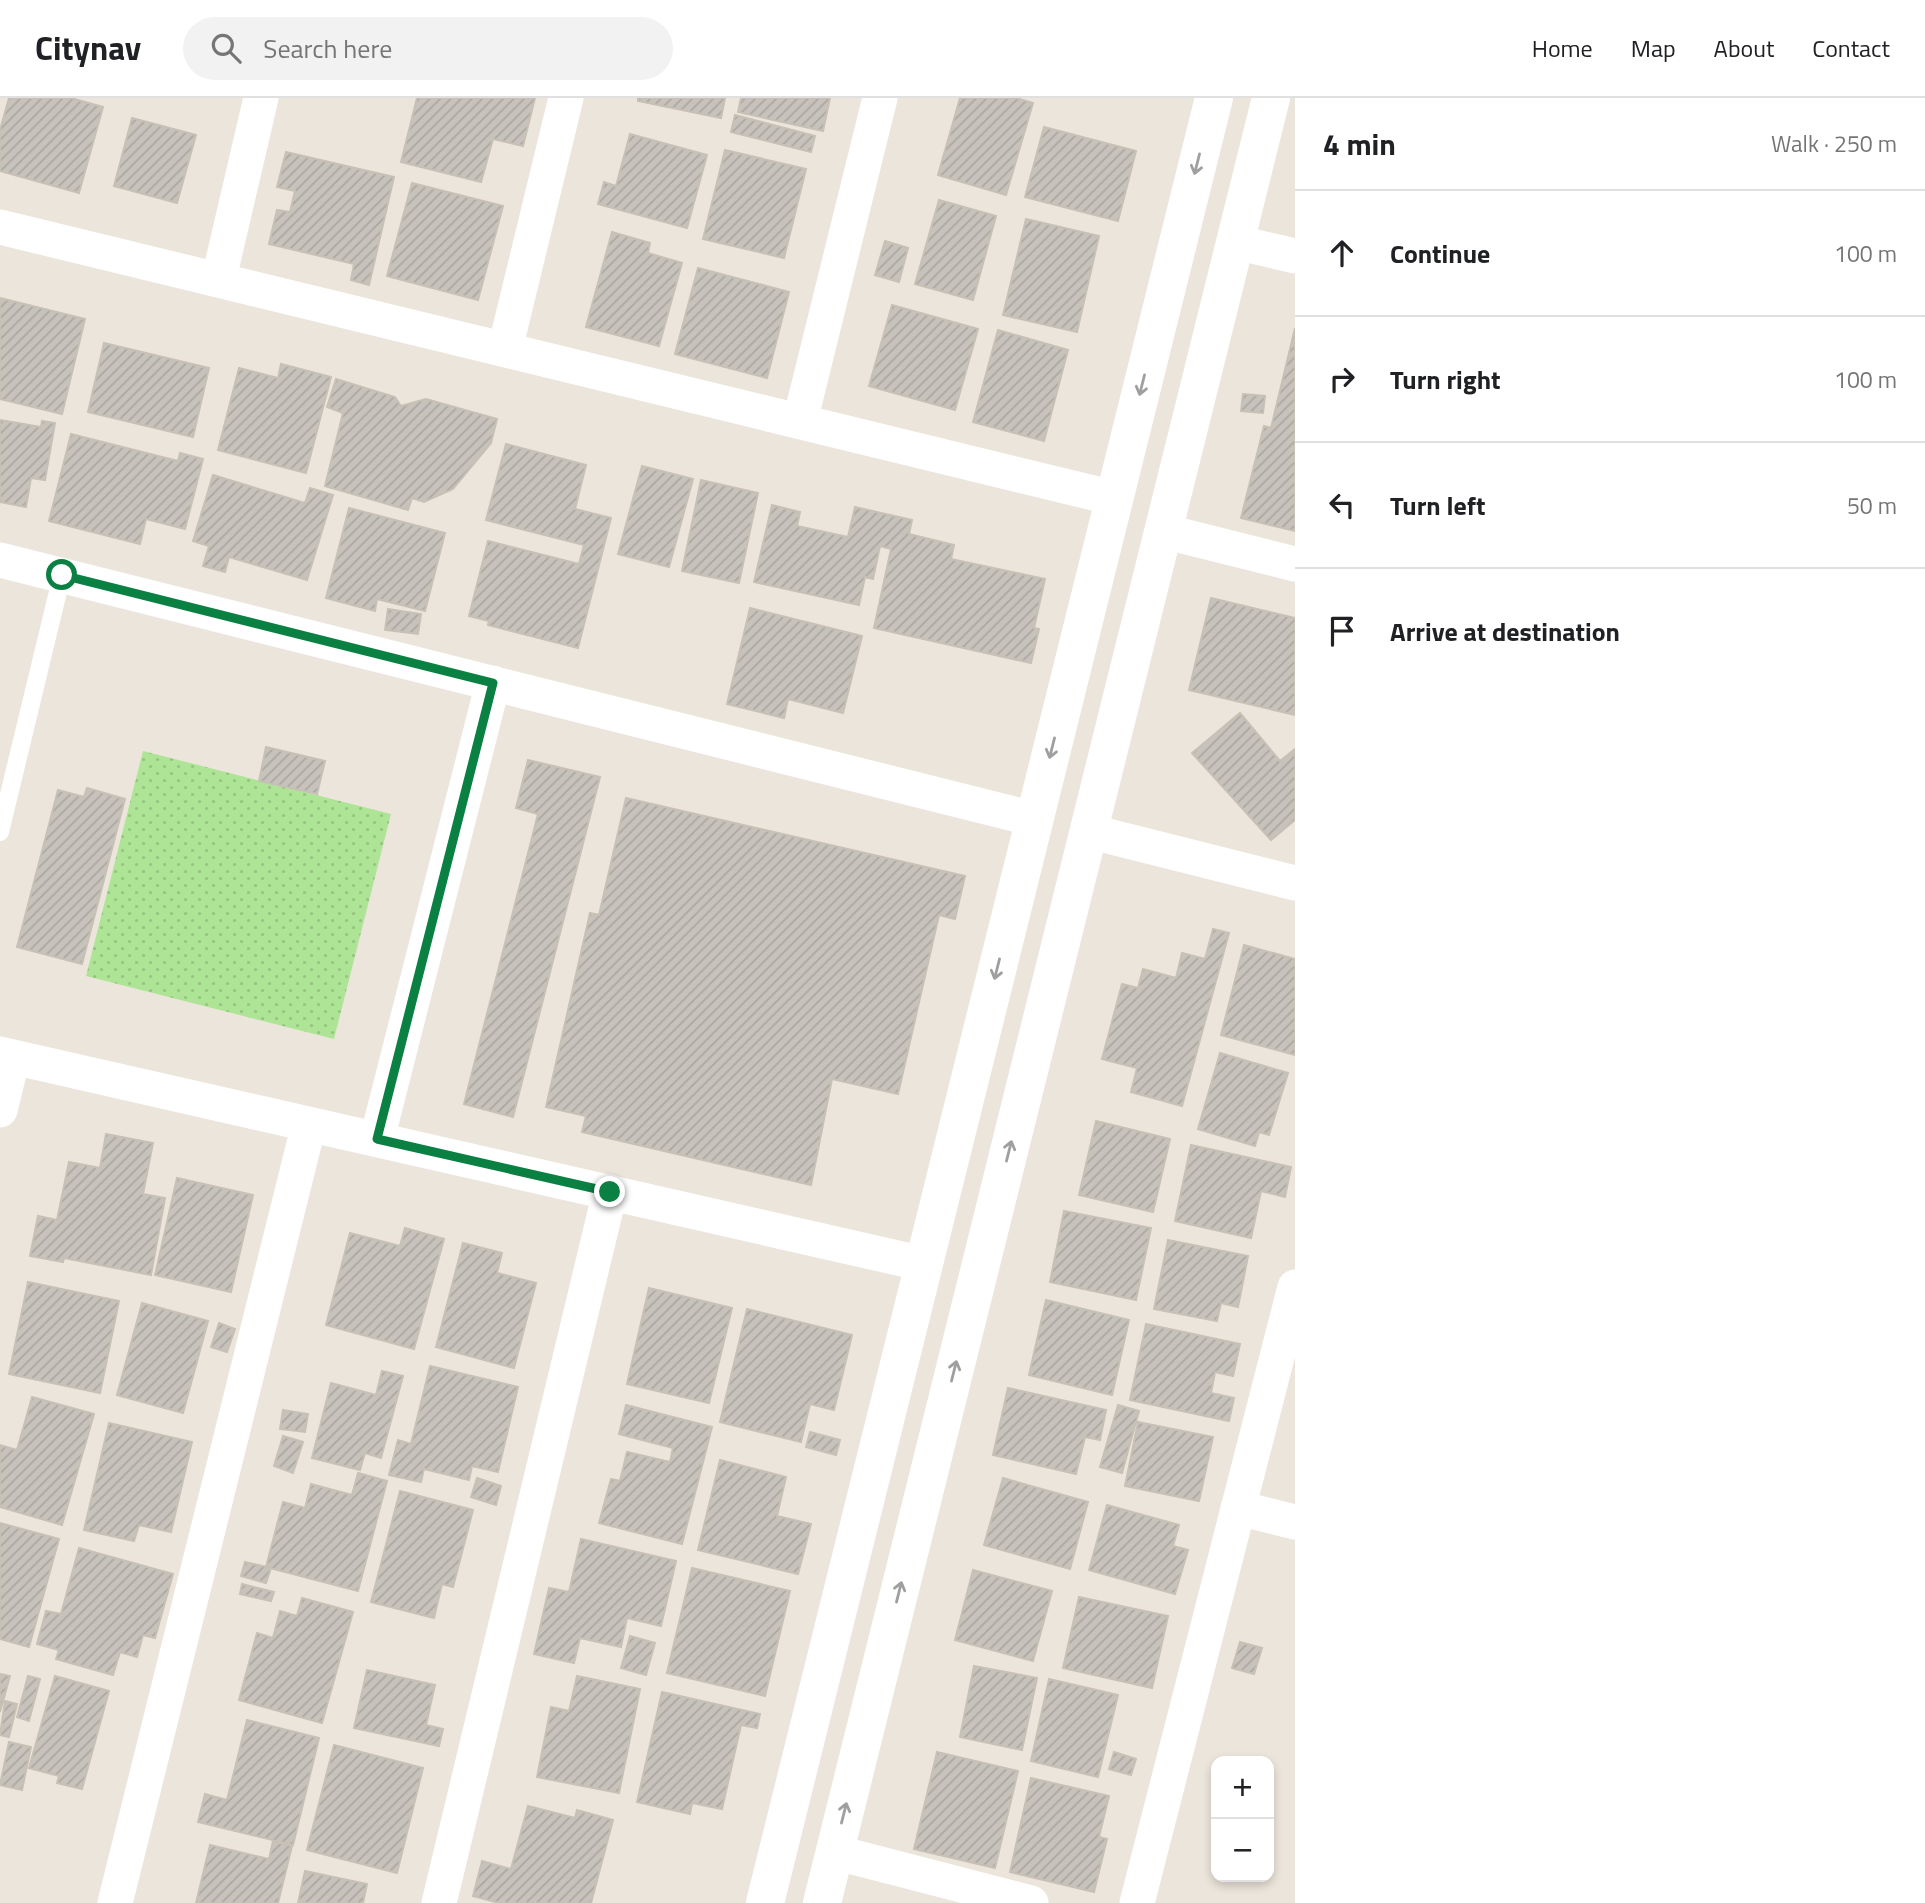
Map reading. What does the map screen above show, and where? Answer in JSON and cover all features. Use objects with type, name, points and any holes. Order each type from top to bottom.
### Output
[{"type":"street","points":[[219,278],[261,98]]},
{"type":"street","points":[[505,349],[566,98]]},
{"type":"street","points":[[800,421],[880,98]]},
{"type":"street","points":[[765,1903],[1214,98]]},
{"type":"street","points":[[822,1903],[1271,98]]},
{"type":"street","points":[[0,227],[219,278],[1114,498]]},
{"type":"street","points":[[1235,242],[1295,256]]},
{"type":"street","points":[[1163,531],[1295,564]]},
{"type":"street","points":[[0,560],[1034,819]]},
{"type":"street","points":[[1081,631],[1088,831]]},
{"type":"street","points":[[377,1139],[493,683]]},
{"type":"street","points":[[1088,831],[1295,883]]},
{"type":"street","points":[[0,1110],[6,1055],[924,1264]]},
{"type":"street","points":[[115,1903],[309,1124]]},
{"type":"street","points":[[439,1903],[610,1192]]},
{"type":"street","points":[[1137,1903],[1295,1287]]},
{"type":"street","points":[[1238,1508],[1295,1522]]},
{"type":"street","points":[[834,1852],[1031,1903]]},
{"type":"lane","points":[[0,832],[62,575]]},
{"type":"green space","points":[[143,751],[391,814],[334,1039],[86,976]]},
{"type":"building","points":[[9,98],[71,98],[103,107],[79,193],[0,171],[0,130]]},
{"type":"building","points":[[417,98],[535,98],[523,146],[493,139],[481,182],[401,162]]},
{"type":"building","points":[[638,98],[725,98],[721,118],[638,101]]},
{"type":"building","points":[[741,98],[830,98],[823,131],[738,112]]},
{"type":"building","points":[[960,98],[1016,98],[1033,103],[1006,195],[938,175]]},
{"type":"building","points":[[735,115],[815,136],[811,152],[731,132]]},
{"type":"building","points":[[132,118],[196,135],[177,203],[114,186]]},
{"type":"building","points":[[1044,127],[1136,151],[1118,221],[1025,197]]},
{"type":"building","points":[[630,134],[707,155],[687,228],[598,204],[604,182],[616,186]]},
{"type":"building","points":[[725,150],[806,169],[784,258],[703,239]]},
{"type":"building","points":[[286,152],[394,177],[369,285],[351,280],[354,264],[269,244],[277,210],[290,212],[295,191],[277,187]]},
{"type":"building","points":[[412,183],[503,206],[478,300],[387,276]]},
{"type":"building","points":[[939,200],[996,216],[973,300],[915,284]]},
{"type":"building","points":[[1026,219],[1099,236],[1077,332],[1003,315]]},
{"type":"building","points":[[612,232],[650,243],[648,253],[682,263],[659,346],[586,327]]},
{"type":"building","points":[[885,241],[908,248],[899,282],[875,275]]},
{"type":"building","points":[[698,268],[789,292],[767,378],[675,354]]},
{"type":"building","points":[[0,298],[85,319],[62,414],[0,399]]},
{"type":"building","points":[[892,305],[978,329],[955,410],[869,386]]},
{"type":"building","points":[[1295,328],[1295,531],[1241,518],[1264,426],[1271,428]]},
{"type":"building","points":[[998,330],[1068,350],[1044,441],[973,422]]},
{"type":"building","points":[[104,343],[209,368],[193,437],[88,412]]},
{"type":"building","points":[[281,364],[331,377],[306,473],[218,450],[239,368],[278,378]]},
{"type":"building","points":[[336,379],[395,397],[401,406],[426,399],[497,419],[491,443],[453,489],[424,502],[412,498],[408,510],[325,486],[343,413],[327,407]]},
{"type":"building","points":[[1243,394],[1265,396],[1263,413],[1241,411]]},
{"type":"building","points":[[0,420],[41,427],[42,421],[55,423],[45,480],[31,478],[26,507],[0,502]]},
{"type":"building","points":[[71,434],[178,461],[180,453],[203,459],[185,529],[146,519],[140,544],[49,521]]},
{"type":"building","points":[[506,444],[586,465],[575,509],[611,518],[578,648],[488,625],[489,621],[469,616],[488,541],[579,564],[584,545],[486,520]]},
{"type":"building","points":[[642,466],[693,479],[669,567],[618,554]]},
{"type":"building","points":[[213,475],[305,503],[310,488],[333,495],[307,580],[229,557],[225,572],[203,566],[209,546],[193,541]]},
{"type":"building","points":[[701,480],[758,493],[739,583],[682,571]]},
{"type":"building","points":[[772,505],[800,512],[797,526],[848,537],[855,507],[912,520],[909,534],[954,545],[951,559],[1045,579],[1034,628],[1039,629],[1031,663],[874,628],[891,549],[880,546],[873,579],[865,577],[859,605],[754,582]]},
{"type":"building","points":[[349,508],[445,533],[425,611],[377,599],[375,611],[326,598]]},
{"type":"building","points":[[1211,598],[1295,618],[1295,715],[1189,690]]},
{"type":"building","points":[[750,608],[862,636],[843,713],[788,699],[784,718],[727,704]]},
{"type":"building","points":[[388,609],[421,614],[418,634],[385,630]]},
{"type":"building","points":[[1240,713],[1280,761],[1295,749],[1295,820],[1271,840],[1192,753]]},
{"type":"building","points":[[266,747],[325,761],[317,794],[259,781]]},
{"type":"building","points":[[528,760],[600,777],[513,1117],[464,1104],[538,814],[516,808]]},
{"type":"building","points":[[87,788],[125,799],[82,964],[17,947],[58,790],[84,797]]},
{"type":"building","points":[[626,798],[965,876],[955,919],[939,915],[898,1094],[832,1079],[811,1185],[582,1132],[586,1116],[546,1107],[590,913],[599,915]]},
{"type":"building","points":[[1213,929],[1229,933],[1182,1106],[1131,1092],[1137,1068],[1102,1059],[1122,984],[1138,988],[1143,969],[1176,978],[1182,953],[1205,959]]},
{"type":"building","points":[[1244,945],[1295,959],[1295,1055],[1221,1035]]},
{"type":"building","points":[[1220,1053],[1288,1073],[1269,1135],[1259,1132],[1255,1146],[1198,1129]]},
{"type":"building","points":[[1096,1121],[1170,1139],[1153,1212],[1079,1195]]},
{"type":"building","points":[[106,1134],[153,1143],[143,1194],[165,1198],[151,1275],[64,1258],[63,1262],[30,1256],[38,1216],[57,1220],[69,1162],[100,1168]]},
{"type":"building","points":[[1191,1145],[1291,1167],[1285,1197],[1261,1191],[1251,1238],[1175,1221]]},
{"type":"building","points":[[177,1178],[253,1195],[231,1292],[155,1275]]},
{"type":"building","points":[[1064,1211],[1151,1228],[1136,1300],[1050,1282]]},
{"type":"building","points":[[405,1228],[444,1239],[414,1349],[326,1325],[350,1233],[400,1246]]},
{"type":"building","points":[[1168,1240],[1248,1256],[1238,1307],[1221,1303],[1217,1321],[1154,1309]]},
{"type":"building","points":[[463,1243],[502,1253],[497,1273],[536,1283],[514,1368],[436,1347]]},
{"type":"building","points":[[28,1282],[119,1301],[100,1393],[9,1374]]},
{"type":"building","points":[[649,1288],[732,1308],[709,1403],[627,1384]]},
{"type":"building","points":[[1046,1300],[1129,1320],[1112,1395],[1029,1375]]},
{"type":"building","points":[[142,1303],[208,1321],[183,1413],[117,1395]]},
{"type":"building","points":[[747,1309],[852,1335],[834,1410],[810,1404],[801,1442],[720,1422]]},
{"type":"building","points":[[219,1323],[235,1329],[227,1352],[211,1347]]},
{"type":"building","points":[[1146,1324],[1240,1344],[1233,1376],[1215,1372],[1211,1393],[1234,1398],[1229,1421],[1130,1400]]},
{"type":"building","points":[[430,1366],[518,1387],[498,1472],[472,1466],[469,1480],[424,1469],[421,1482],[389,1475],[398,1440],[411,1444]]},
{"type":"building","points":[[382,1371],[403,1376],[381,1458],[365,1453],[360,1470],[312,1458],[331,1383],[376,1395]]},
{"type":"building","points":[[1008,1388],[1106,1410],[1100,1440],[1085,1437],[1076,1474],[993,1455]]},
{"type":"building","points":[[32,1397],[94,1414],[62,1525],[0,1507],[0,1445],[17,1450]]},
{"type":"building","points":[[626,1405],[712,1427],[682,1544],[599,1523],[611,1479],[620,1481],[627,1452],[670,1462],[673,1448],[619,1434]]},
{"type":"building","points":[[1118,1405],[1139,1411],[1122,1473],[1100,1467]]},
{"type":"building","points":[[283,1410],[308,1414],[305,1432],[280,1429]]},
{"type":"building","points":[[1138,1422],[1213,1437],[1199,1501],[1125,1486]]},
{"type":"building","points":[[109,1423],[192,1442],[171,1532],[139,1525],[134,1541],[84,1530]]},
{"type":"building","points":[[810,1432],[840,1440],[836,1455],[806,1447]]},
{"type":"building","points":[[283,1436],[303,1442],[293,1473],[274,1466]]},
{"type":"building","points":[[720,1460],[786,1477],[777,1516],[811,1524],[798,1574],[698,1550]]},
{"type":"building","points":[[358,1473],[387,1481],[358,1591],[266,1567],[283,1502],[305,1508],[311,1484],[352,1495]]},
{"type":"building","points":[[477,1478],[501,1486],[496,1505],[471,1497]]},
{"type":"building","points":[[1003,1478],[1088,1502],[1070,1569],[984,1545]]},
{"type":"building","points":[[400,1491],[473,1510],[453,1587],[442,1584],[434,1618],[371,1602]]},
{"type":"building","points":[[1107,1505],[1179,1525],[1173,1546],[1188,1550],[1175,1594],[1089,1570]]},
{"type":"building","points":[[0,1523],[59,1539],[29,1647],[0,1639]]},
{"type":"building","points":[[581,1539],[676,1561],[661,1626],[627,1618],[621,1647],[580,1638],[574,1663],[534,1654],[549,1588],[569,1592]]},
{"type":"building","points":[[79,1548],[173,1574],[155,1638],[143,1635],[137,1657],[120,1652],[113,1675],[56,1659],[59,1650],[37,1644],[46,1611],[61,1614]]},
{"type":"building","points":[[245,1562],[271,1568],[266,1583],[241,1576]]},
{"type":"building","points":[[692,1568],[790,1591],[765,1696],[667,1673]]},
{"type":"building","points":[[973,1570],[1052,1591],[1033,1661],[955,1640]]},
{"type":"building","points":[[242,1584],[274,1592],[271,1601],[240,1594]]},
{"type":"building","points":[[1079,1597],[1168,1616],[1152,1688],[1063,1668]]},
{"type":"building","points":[[302,1598],[353,1612],[322,1723],[239,1700],[257,1633],[273,1638],[280,1611],[297,1616]]},
{"type":"building","points":[[630,1636],[655,1643],[646,1675],[621,1668]]},
{"type":"building","points":[[1240,1642],[1262,1648],[1254,1674],[1232,1668]]},
{"type":"building","points":[[974,1666],[1037,1678],[1022,1750],[960,1737]]},
{"type":"building","points":[[367,1670],[435,1685],[426,1725],[443,1729],[439,1746],[354,1728]]},
{"type":"building","points":[[0,1674],[10,1676],[0,1712]]},
{"type":"building","points":[[28,1676],[40,1679],[29,1721],[17,1717]]},
{"type":"building","points":[[55,1676],[109,1691],[82,1789],[57,1783],[59,1776],[29,1768]]},
{"type":"building","points":[[577,1676],[640,1689],[619,1793],[537,1777],[551,1707],[569,1711]]},
{"type":"building","points":[[1049,1679],[1118,1695],[1098,1777],[1031,1761]]},
{"type":"building","points":[[662,1692],[760,1714],[757,1728],[741,1725],[722,1809],[692,1803],[690,1814],[637,1802]]},
{"type":"building","points":[[5,1701],[17,1704],[9,1737],[0,1735]]},
{"type":"building","points":[[247,1720],[319,1738],[293,1845],[198,1822],[205,1794],[227,1800]]},
{"type":"building","points":[[9,1742],[31,1747],[22,1790],[0,1785]]},
{"type":"building","points":[[334,1745],[423,1768],[397,1873],[307,1850]]},
{"type":"building","points":[[937,1752],[1018,1771],[995,1868],[914,1849]]},
{"type":"building","points":[[1114,1752],[1136,1759],[1131,1775],[1109,1769]]},
{"type":"building","points":[[1031,1778],[1109,1796],[1099,1837],[1107,1839],[1094,1892],[1010,1872]]},
{"type":"building","points":[[528,1806],[575,1818],[577,1810],[613,1820],[591,1903],[499,1903],[473,1896],[482,1861],[511,1869]]},
{"type":"building","points":[[273,1841],[292,1846],[278,1903],[196,1903],[210,1845],[269,1859]]},
{"type":"building","points":[[305,1871],[367,1884],[363,1903],[298,1903]]},
{"type":"route","points":[[62,575],[493,683],[377,1139],[610,1192]]}]
